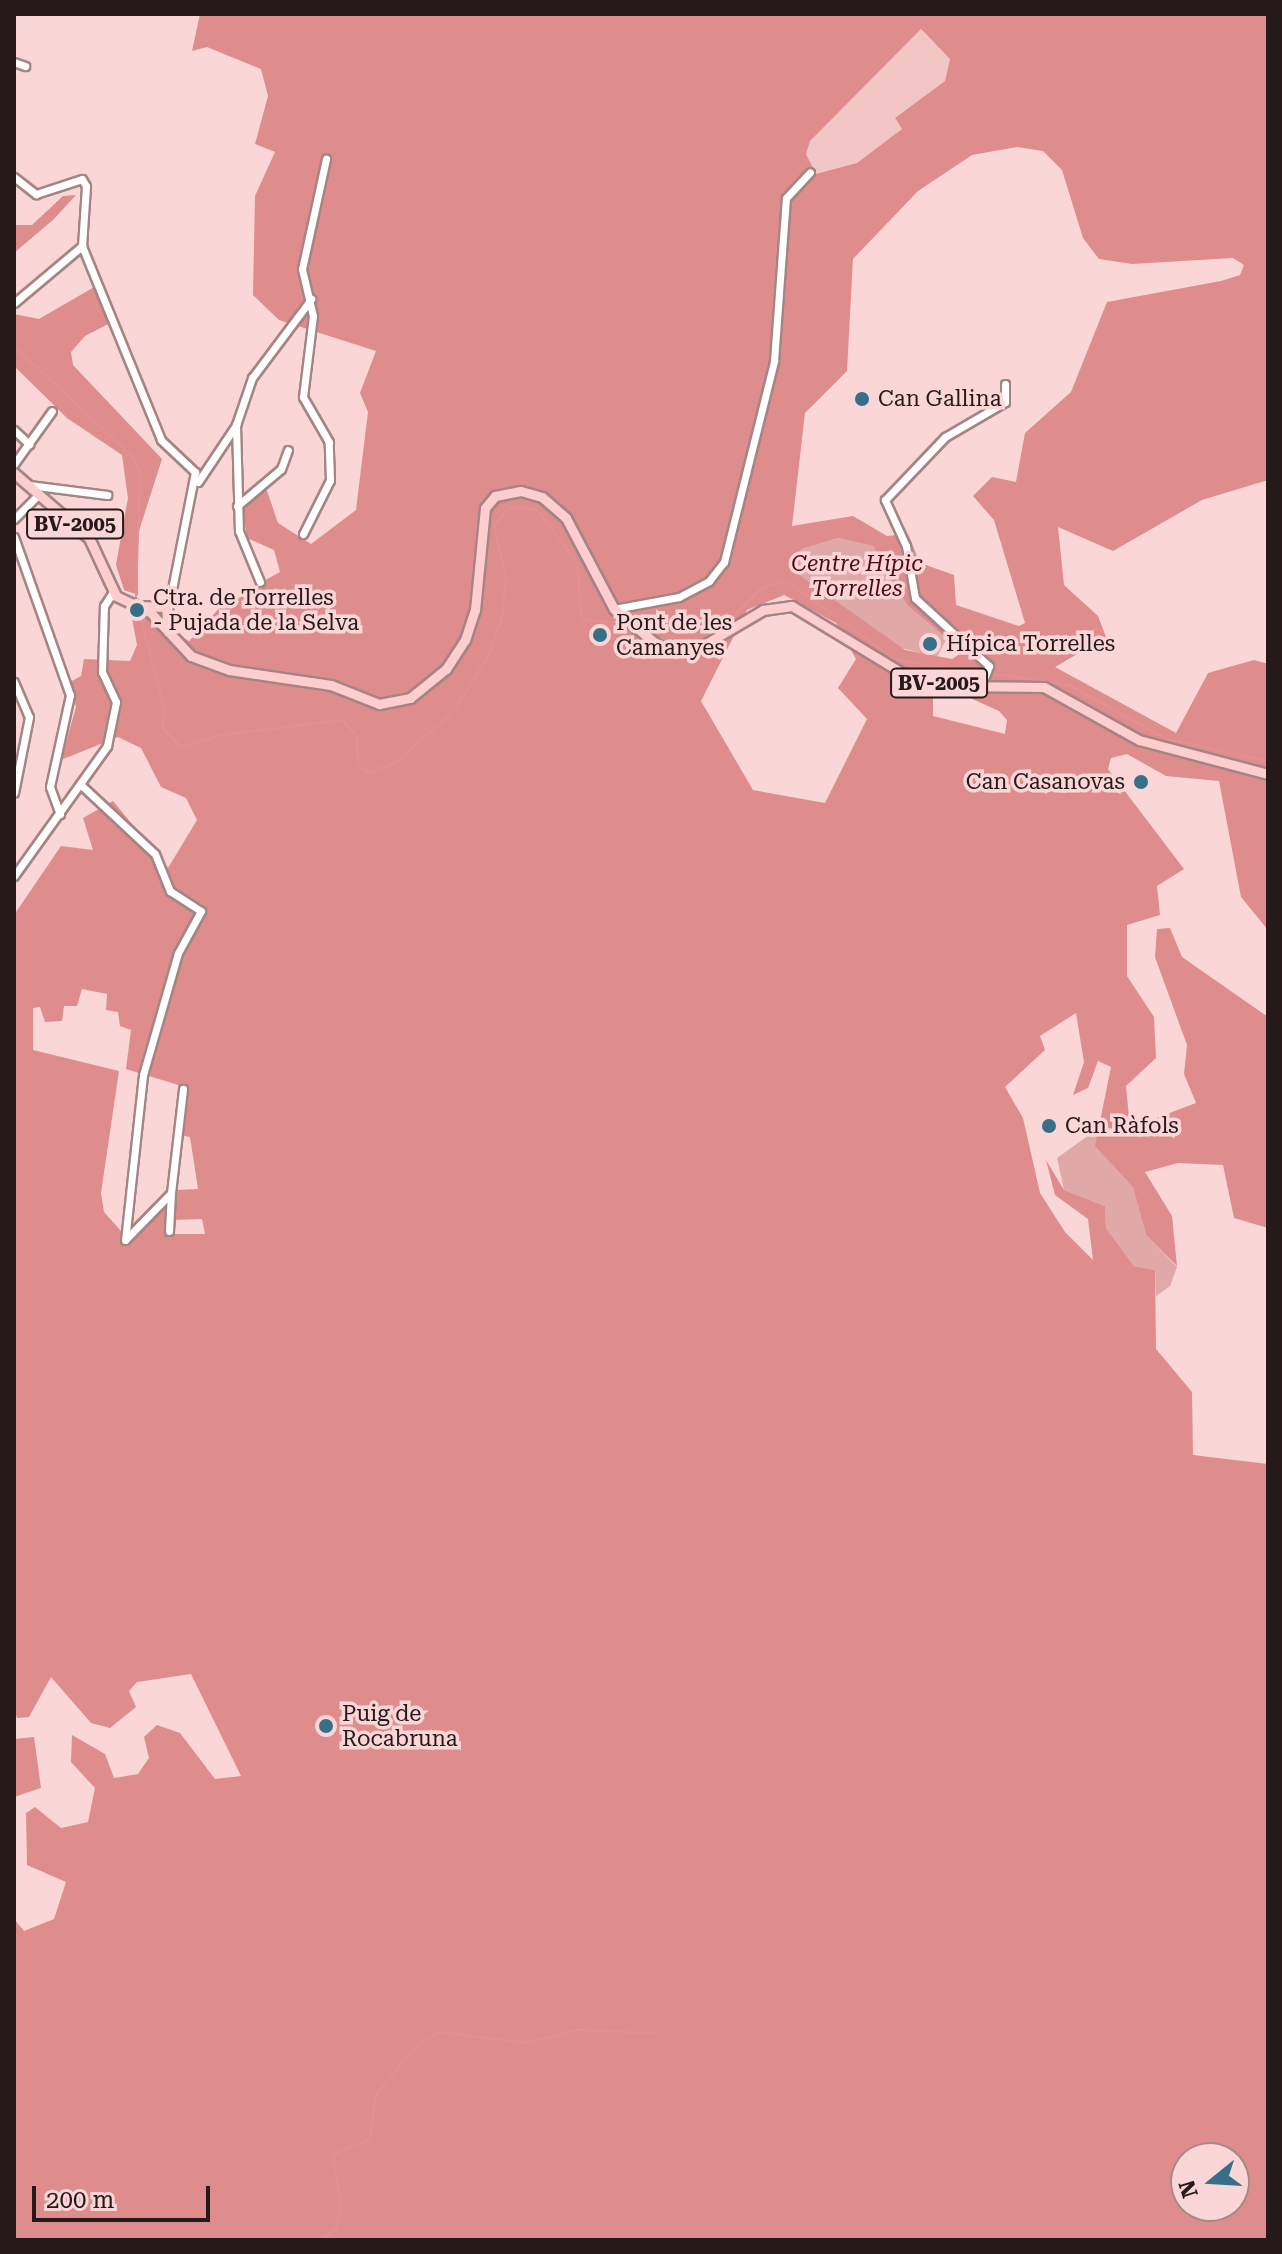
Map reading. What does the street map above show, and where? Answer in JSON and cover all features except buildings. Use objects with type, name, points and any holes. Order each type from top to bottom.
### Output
[{"type":"main road","name":"BV-2005","points":[[14,473],[89,538],[113,592],[160,615],[168,632],[186,653],[214,666],[331,685],[379,704],[405,701],[446,669],[465,640],[475,610],[482,513],[495,496],[516,491],[542,497],[566,518],[614,609],[631,627],[660,647],[693,650],[763,610],[792,606],[884,665],[948,684],[1044,687],[1139,740],[1268,774]]},
{"type":"street","points":[[14,62],[25,66]]},
{"type":"street","points":[[303,534],[330,480],[329,442],[303,397],[311,299],[302,269],[326,159]]},
{"type":"street","points":[[614,609],[679,597],[709,581],[724,562],[774,361],[786,198],[810,172]]},
{"type":"street","points":[[14,177],[36,194],[82,179],[82,246],[161,440],[192,467],[197,485]]},
{"type":"street","points":[[14,303],[82,246]]},
{"type":"street","points":[[160,615],[197,485],[236,425],[252,378],[311,299]]},
{"type":"street","points":[[948,684],[990,673],[915,598],[906,546],[885,505],[892,485],[945,437],[1005,402],[1005,384]]},
{"type":"street","points":[[14,464],[52,411]]},
{"type":"street","points":[[236,425],[237,506],[260,582]]},
{"type":"street","points":[[14,430],[29,444]]},
{"type":"street","points":[[237,506],[281,469],[288,450]]},
{"type":"street","points":[[29,485],[107,495]]},
{"type":"street","points":[[14,519],[39,494]]},
{"type":"street","points":[[14,537],[70,695],[50,787],[60,814]]},
{"type":"street","points":[[14,876],[107,746],[115,716],[102,672],[104,601],[113,592]]},
{"type":"street","points":[[14,682],[29,717],[14,793]]},
{"type":"street","points":[[81,785],[155,854],[170,891],[201,911],[178,953],[143,1075],[125,1240],[171,1193]]},
{"type":"street","points":[[169,1231],[183,1089]]},
{"type":"shaded area","points":[[200,14],[1268,14],[1268,480],[1202,500],[1113,551],[1058,527],[1064,585],[1098,616],[1106,637],[1055,667],[1176,733],[1208,673],[1254,660],[1268,664],[1268,930],[1241,897],[1219,781],[1166,776],[1127,754],[1111,758],[1108,769],[1184,869],[1157,886],[1160,915],[1127,925],[1127,976],[1154,1017],[1156,1058],[1126,1086],[1130,1128],[1196,1103],[1184,1074],[1187,1045],[1155,957],[1157,929],[1170,928],[1182,957],[1268,1017],[1268,1228],[1234,1218],[1223,1165],[1178,1163],[1145,1172],[1172,1216],[1177,1266],[1146,1235],[1133,1187],[1095,1146],[1111,1067],[1098,1061],[1088,1088],[1073,1095],[1084,1062],[1076,1013],[1040,1036],[1045,1050],[1005,1087],[1023,1118],[1040,1193],[1065,1232],[1093,1260],[1088,1219],[1055,1195],[1046,1160],[1064,1190],[1105,1206],[1106,1228],[1134,1266],[1155,1270],[1156,1349],[1192,1392],[1193,1455],[1268,1464],[1268,2240],[14,2240],[14,1919],[24,1931],[54,1919],[66,1882],[27,1865],[26,1813],[35,1807],[61,1828],[88,1822],[95,1788],[71,1762],[72,1735],[105,1754],[114,1778],[138,1774],[149,1758],[144,1737],[157,1725],[180,1733],[215,1779],[241,1776],[191,1674],[137,1682],[129,1691],[136,1707],[110,1728],[91,1723],[51,1677],[29,1717],[17,1718],[14,1708],[14,915],[61,846],[93,850],[83,818],[113,801],[168,868],[197,820],[186,798],[161,787],[141,748],[118,737],[61,760],[76,707],[70,682],[81,676],[84,659],[130,661],[137,645],[130,608],[189,641],[224,603],[280,572],[274,550],[247,538],[241,500],[263,479],[278,523],[311,544],[356,510],[368,412],[360,393],[376,351],[279,320],[253,295],[255,196],[275,152],[255,144],[268,96],[261,69],[207,47],[192,51]],"holes":[[[921,29],[950,59],[945,81],[895,118],[902,129],[857,163],[816,174],[806,154],[810,141]],[[1017,147],[1043,151],[1062,170],[1083,238],[1099,259],[1132,264],[1233,258],[1244,265],[1240,275],[1221,281],[1107,302],[1071,392],[1025,433],[1016,482],[992,477],[973,496],[994,520],[1025,623],[1019,626],[956,605],[954,575],[920,563],[908,534],[887,536],[853,516],[792,526],[805,413],[847,371],[853,259],[918,191],[972,155]],[[838,538],[873,546],[907,605],[963,652],[952,659],[905,650],[788,567],[802,549]],[[784,595],[836,623],[856,659],[838,688],[867,719],[825,803],[753,790],[701,701],[747,610]],[[959,693],[999,711],[1007,720],[1005,734],[933,716],[933,696]],[[82,989],[107,994],[106,1010],[118,1012],[120,1026],[131,1030],[126,1069],[185,1087],[180,1135],[190,1137],[198,1189],[176,1190],[172,1220],[202,1219],[205,1234],[164,1234],[168,1200],[129,1240],[104,1212],[101,1193],[119,1071],[33,1050],[33,1008],[40,1007],[45,1022],[62,1021],[64,1006],[77,1006]]]},
{"type":"shaded area","points":[[920,29],[950,59],[945,81],[895,118],[902,129],[857,163],[816,175],[806,154],[810,141]]},
{"type":"shaded area","points":[[76,195],[54,219],[14,253],[14,225],[32,225],[63,196]]},
{"type":"shaded area","points":[[96,286],[110,323],[85,336],[71,352],[73,365],[162,459],[138,534],[138,595],[124,590],[116,565],[128,498],[122,455],[67,418],[14,366],[14,314],[39,319]]},
{"type":"shaded area","points":[[34,1737],[41,1788],[14,1797],[14,1739]]},
{"type":"green space","name":"Centre Hípic Torrelles","points":[[838,538],[873,546],[907,605],[947,638],[937,657],[897,647],[788,567],[802,549]]},
{"type":"green space","points":[[1103,1125],[1096,1146],[1133,1186],[1146,1235],[1177,1267],[1170,1286],[1156,1296],[1155,1270],[1134,1266],[1106,1228],[1105,1206],[1064,1190],[1057,1158]]},
{"type":"waterway","points":[[14,346],[133,457],[140,472],[136,599]]},
{"type":"waterway","points":[[455,709],[489,655],[502,617],[506,579],[494,525],[510,507],[537,510],[577,562],[582,620],[626,623]]},
{"type":"waterway","points":[[636,621],[733,617],[763,587],[786,581],[896,660],[982,673]]},
{"type":"waterway","points":[[139,612],[165,711],[162,728],[182,747],[221,735],[342,720],[357,736],[358,764],[368,773],[396,762],[451,714]]},
{"type":"waterway","points":[[989,673],[1069,685],[1167,739],[1268,761]]},
{"type":"waterway","points":[[322,2240],[336,2228],[341,2206],[333,2155],[370,2139],[375,2096],[416,2046],[439,2032],[526,2043],[578,2030],[653,2033]]},
{"type":"place","name":"Can Gallina","points":[[862,399]]},
{"type":"place","name":"Ctra. de Torrelles - Pujada de la Selva","points":[[137,610]]},
{"type":"place","name":"Pont de les Camanyes","points":[[600,635]]},
{"type":"place","name":"Hípica Torrelles","points":[[930,644]]},
{"type":"place","name":"Can Casanovas","points":[[1141,782]]},
{"type":"place","name":"Can Ràfols","points":[[1049,1126]]},
{"type":"place","name":"Puig de Rocabruna","points":[[326,1726]]}]
